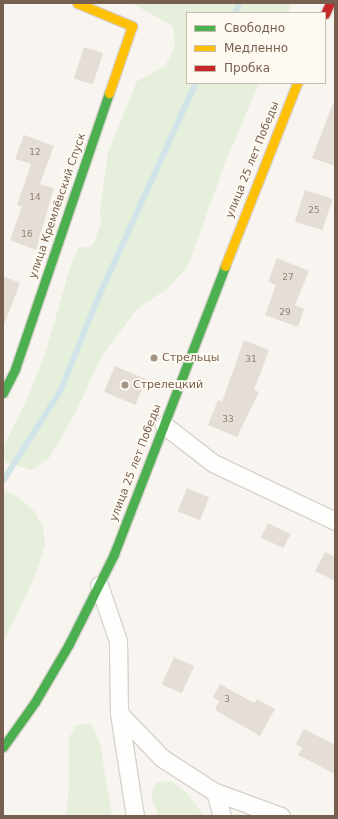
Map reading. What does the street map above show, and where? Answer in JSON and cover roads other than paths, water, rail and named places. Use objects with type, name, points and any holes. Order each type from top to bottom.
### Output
[{"type":"main road","name":"улица Кремлёвский Спуск","points":[[3,393],[15,369],[132,26],[77,3]]},
{"type":"main road","name":"улица 25 лет Победы","points":[[3,747],[35,702],[99,585],[164,425],[186,364],[297,84]]},
{"type":"street","points":[[164,425],[213,463],[335,521]]},
{"type":"street","points":[[99,585],[118,641],[119,713],[135,816]]},
{"type":"street","points":[[119,713],[162,758],[215,792],[281,816]]},
{"type":"street","points":[[215,792],[222,816]]},
{"type":"waterway","points":[[236,12],[240,3]]},
{"type":"waterway","points":[[3,481],[61,390],[96,303],[196,84]]},
{"type":"place","name":"Стрельцы","points":[[154,358]]},
{"type":"place","name":"Стрелецкий","points":[[125,385]]}]
